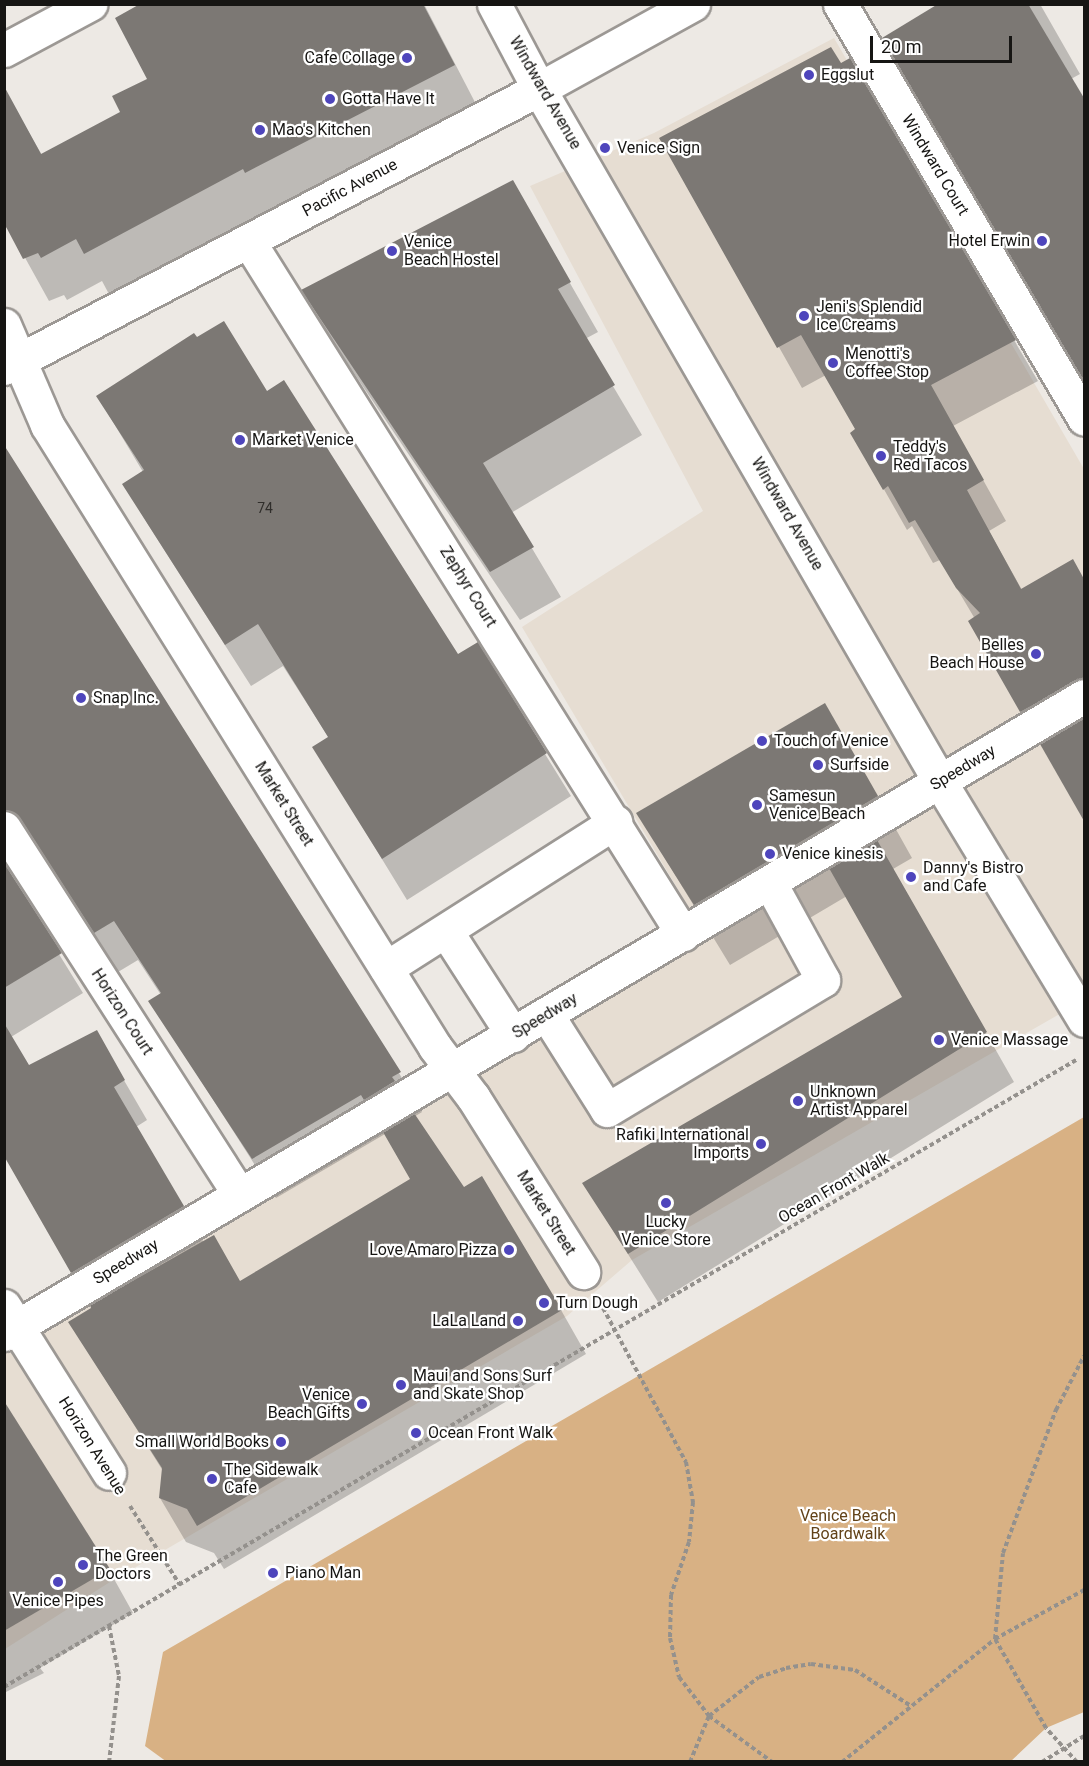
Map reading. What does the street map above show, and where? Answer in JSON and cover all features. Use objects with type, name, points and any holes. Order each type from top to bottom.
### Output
[{"type":"street","points":[[4,50],[90,4]]},
{"type":"street","name":"Windward Avenue","points":[[494,4],[539,89],[940,782],[1084,1020]]},
{"type":"street","name":"Pacific Avenue","points":[[12,364],[539,89],[693,4]]},
{"type":"street","name":"Windward Court","points":[[840,4],[1084,418]]},
{"type":"street","name":"Zephyr Court","points":[[249,242],[615,822],[683,934]]},
{"type":"street","name":"Market Street","points":[[4,325],[12,364],[47,425],[386,968],[583,1272]]},
{"type":"street","name":"Speedway","points":[[9,1323],[240,1195],[453,1071],[1084,696]]},
{"type":"street","points":[[386,968],[615,822]]},
{"type":"street","name":"Horizon Court","points":[[4,828],[240,1195]]},
{"type":"street","points":[[547,1015],[607,1110],[823,980],[770,883]]},
{"type":"street","points":[[446,931],[513,1035]]},
{"type":"street","name":"Horizon Avenue","points":[[9,1323],[109,1473]]},
{"type":"path","name":"Ocean Front Walk","points":[[4,1687],[1084,1055]]},
{"type":"path","points":[[615,1330],[686,1462],[693,1502],[689,1542],[671,1595],[670,1638],[679,1677],[709,1716],[772,1761]]},
{"type":"path","points":[[1077,1761],[1046,1728],[995,1639],[1003,1553],[1056,1410],[1084,1356]]},
{"type":"path","name":"Horizon Avenue","points":[[109,1473],[180,1585]]},
{"type":"path","points":[[842,1761],[995,1639],[1084,1590]]},
{"type":"path","points":[[109,1626],[119,1677],[109,1761]]},
{"type":"path","points":[[690,1761],[709,1716],[759,1677],[811,1664],[855,1670],[912,1706]]},
{"type":"path","points":[[1042,1761],[1062,1747],[1084,1736]]},
{"type":"shaded area","points":[[834,38],[1084,469],[1084,1000],[632,1260],[567,1316],[110,1582],[5,1649],[5,1352],[708,940],[522,627],[703,511],[530,186],[654,133]]},
{"type":"green space","name":"Venice Beach Boardwalk","points":[[1084,1117],[1084,1712],[1046,1728],[1011,1761],[167,1762],[145,1746],[163,1652]]},
{"type":"building","points":[[140,4],[423,4],[455,65],[245,173],[243,169],[84,254],[76,239],[41,258],[38,253],[23,259],[4,223],[4,86],[41,154],[120,112],[112,96],[147,79],[115,18]]},
{"type":"building","name":"Hotel Erwin","points":[[938,4],[1028,4],[1084,98],[1084,382],[882,38]]},
{"type":"building","points":[[831,47],[841,63],[850,58],[1016,340],[931,385],[984,480],[967,490],[1021,589],[1073,559],[1084,579],[1084,677],[1020,712],[968,621],[980,613],[956,588],[915,520],[909,523],[888,486],[883,490],[850,433],[855,429],[801,335],[777,348],[659,138]]},
{"type":"building","points":[[513,180],[571,282],[558,289],[615,385],[483,463],[534,547],[490,572],[301,290]]},
{"type":"building","points":[[224,321],[267,391],[284,380],[458,654],[478,642],[547,753],[382,859],[312,747],[328,737],[258,624],[225,645],[122,484],[144,470],[96,396],[194,333],[197,337]]},
{"type":"building","points":[[4,445],[401,1072],[392,1077],[395,1081],[364,1100],[361,1095],[252,1159],[148,1001],[161,993],[114,921],[94,933],[20,818],[4,809]]},
{"type":"building","name":"Samesun Venice Beach","points":[[825,703],[878,796],[694,905],[636,813]]},
{"type":"building","points":[[1084,717],[1084,821],[1040,744]]},
{"type":"building","name":"Unknown Artist Apparel","points":[[877,840],[987,1032],[628,1254],[582,1183],[902,997],[829,868]]},
{"type":"building","points":[[4,863],[62,953],[4,988]]},
{"type":"building","points":[[4,1023],[29,1065],[97,1030],[125,1080],[114,1087],[184,1206],[71,1273],[4,1156]]},
{"type":"building","points":[[414,1113],[464,1187],[482,1176],[562,1310],[197,1526],[187,1509],[159,1498],[162,1468],[68,1322],[91,1308],[90,1305],[214,1235],[240,1281],[410,1179],[383,1132]]},
{"type":"building","points":[[4,1401],[110,1569],[4,1631]]},
{"type":"place","name":"Cafe Collage","points":[[407,58]]},
{"type":"place","name":"Eggslut","points":[[809,75]]},
{"type":"place","name":"Gotta Have It","points":[[330,99]]},
{"type":"place","name":"Mao's Kitchen","points":[[260,130]]},
{"type":"place","name":"Venice Sign","points":[[605,148]]},
{"type":"place","name":"Hotel Erwin","points":[[1042,241]]},
{"type":"place","name":"Venice Beach Hostel","points":[[392,251]]},
{"type":"place","name":"Jeni's Splendid Ice Creams","points":[[804,316]]},
{"type":"place","name":"Menotti's Coffee Stop","points":[[833,363]]},
{"type":"place","name":"Market Venice","points":[[240,440]]},
{"type":"place","name":"Teddy's Red Tacos","points":[[881,456]]},
{"type":"place","name":"Belles Beach House","points":[[1036,654]]},
{"type":"place","name":"Snap Inc.","points":[[81,698]]},
{"type":"place","name":"Touch of Venice","points":[[762,741]]},
{"type":"place","name":"Surfside","points":[[818,765]]},
{"type":"place","name":"Samesun Venice Beach","points":[[757,805]]},
{"type":"place","name":"Venice kinesis","points":[[770,854]]},
{"type":"place","name":"Danny's Bistro and Cafe","points":[[911,877]]},
{"type":"place","name":"Venice Massage","points":[[939,1040]]},
{"type":"place","name":"Unknown Artist Apparel","points":[[798,1101]]},
{"type":"place","name":"Rafiki International Imports","points":[[761,1144]]},
{"type":"place","name":"Lucky Venice Store","points":[[666,1203]]},
{"type":"place","name":"Love Amaro Pizza","points":[[509,1250]]},
{"type":"place","name":"Turn Dough","points":[[544,1303]]},
{"type":"place","name":"LaLa Land","points":[[518,1321]]},
{"type":"place","name":"Maui and Sons Surf and Skate Shop","points":[[401,1385]]},
{"type":"place","name":"Venice Beach Gifts","points":[[362,1404]]},
{"type":"place","name":"Ocean Front Walk","points":[[416,1433]]},
{"type":"place","name":"Small World Books","points":[[281,1442]]},
{"type":"place","name":"The Sidewalk Cafe","points":[[212,1479]]},
{"type":"place","name":"The Green Doctors","points":[[83,1565]]},
{"type":"place","name":"Piano Man","points":[[273,1573]]},
{"type":"place","name":"Venice Pipes","points":[[58,1582]]}]
